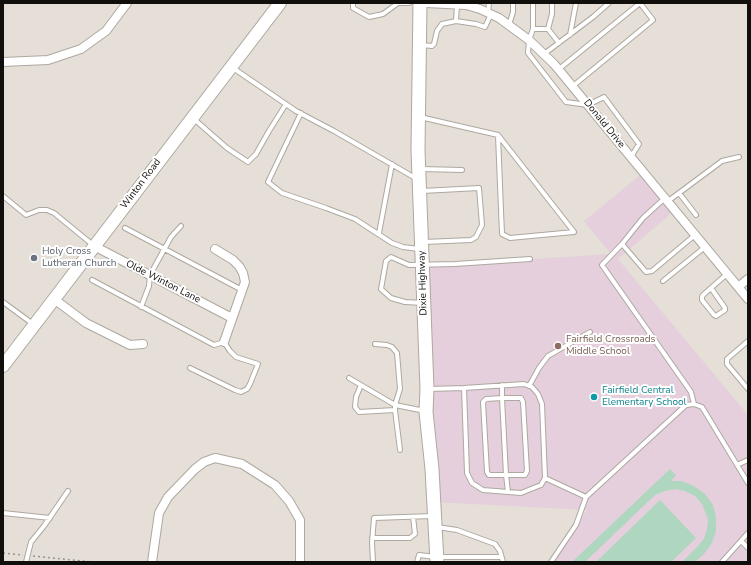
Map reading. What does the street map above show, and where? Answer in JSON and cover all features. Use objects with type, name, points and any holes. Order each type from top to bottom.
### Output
[{"type":"main road","name":"Dixie Highway","points":[[420,3],[418,116],[427,389],[426,412],[437,560]]},
{"type":"street","name":"Winton Road","points":[[5,360],[54,299],[280,3]]},
{"type":"street","name":"Donald Drive","points":[[426,3],[457,4],[473,7],[489,13],[509,25],[544,54],[748,299]]},
{"type":"street","points":[[3,62],[48,60],[82,49],[106,31],[125,4]]},
{"type":"street","name":"Olde Winton Lane","points":[[94,246],[232,318]]},
{"type":"street","points":[[215,249],[240,266],[245,282],[224,342]]},
{"type":"street","points":[[738,287],[748,279]]},
{"type":"street","points":[[54,299],[86,323],[130,346],[143,344]]},
{"type":"street","points":[[152,562],[159,514],[168,497],[195,469],[204,462],[215,458],[242,464],[275,485],[289,501],[300,520],[300,562]]},
{"type":"lane","points":[[353,3],[354,8],[369,17],[383,14],[398,3],[409,3]]},
{"type":"lane","points":[[419,45],[432,46],[434,44],[437,31],[442,24],[456,21],[485,27],[489,13],[489,3]]},
{"type":"lane","points":[[509,25],[513,12],[513,3]]},
{"type":"lane","points":[[533,3],[533,29],[528,40],[528,53],[566,102],[588,105],[604,97],[639,144],[631,157]]},
{"type":"lane","points":[[548,29],[552,14],[552,3]]},
{"type":"lane","points":[[570,35],[576,3]]},
{"type":"lane","points":[[544,54],[609,3]]},
{"type":"lane","points":[[558,69],[640,3],[653,20],[572,86]]},
{"type":"lane","points":[[456,21],[457,4]]},
{"type":"lane","points":[[533,29],[548,29]]},
{"type":"lane","points":[[548,29],[559,43]]},
{"type":"lane","points":[[231,66],[286,104],[419,180],[479,188],[482,225],[476,237],[471,240],[446,241],[422,246],[403,247],[392,243],[379,233],[355,219],[282,193],[268,182],[301,113]]},
{"type":"lane","points":[[193,117],[227,148],[248,162],[256,154],[286,104]]},
{"type":"lane","points":[[418,116],[498,135],[574,232],[510,238],[502,234],[498,135]]},
{"type":"lane","points":[[694,404],[691,392],[602,265],[622,244],[643,218],[722,161],[739,157]]},
{"type":"lane","points":[[379,233],[392,164]]},
{"type":"lane","points":[[419,180],[462,170]]},
{"type":"lane","points":[[679,193],[696,215]]},
{"type":"lane","points":[[3,196],[26,215],[39,210],[47,210],[54,213],[94,246]]},
{"type":"lane","points":[[141,307],[149,286],[150,275],[171,237],[181,226]]},
{"type":"lane","points":[[125,228],[242,290]]},
{"type":"lane","points":[[622,244],[646,272],[652,271],[696,235]]},
{"type":"lane","points":[[663,281],[705,247]]},
{"type":"lane","points":[[424,303],[405,302],[391,298],[380,289],[386,261],[391,257],[408,265],[422,265],[530,260]]},
{"type":"lane","points":[[711,288],[725,308],[725,310],[716,316],[702,300],[703,295],[711,288],[728,274]]},
{"type":"lane","points":[[92,280],[214,345],[224,342],[230,351],[236,356],[258,364],[247,389],[241,392],[190,368]]},
{"type":"lane","points":[[3,302],[34,324]]},
{"type":"lane","points":[[529,386],[548,356],[590,332]]},
{"type":"lane","points":[[748,341],[728,359],[727,364],[748,389]]},
{"type":"lane","points":[[375,344],[392,347],[397,353],[400,389],[395,410],[400,450]]},
{"type":"lane","points":[[349,378],[395,405],[426,412]]},
{"type":"lane","points":[[427,389],[524,384],[529,386],[538,394],[542,404],[545,478],[541,484],[521,493],[483,490],[472,483],[467,473],[464,388]]},
{"type":"lane","points":[[361,385],[356,397],[355,407],[359,412],[395,410]]},
{"type":"lane","points":[[502,385],[508,492]]},
{"type":"lane","points":[[502,398],[521,398],[523,402],[527,471],[525,474],[489,475],[487,472],[483,402],[486,399],[502,398]]},
{"type":"lane","points":[[551,562],[576,525],[586,497],[686,405],[694,404],[702,407],[748,483]]},
{"type":"lane","points":[[737,465],[748,460]]},
{"type":"lane","points":[[545,478],[586,497]]},
{"type":"lane","points":[[26,562],[26,556],[31,542],[50,518],[68,491]]},
{"type":"lane","points":[[3,513],[50,518]]},
{"type":"lane","points":[[372,538],[410,538],[415,534],[413,517]]},
{"type":"lane","points":[[373,562],[372,538],[374,518],[413,517],[434,521],[495,544],[500,551],[503,562]]},
{"type":"lane","points":[[722,562],[748,532]]},
{"type":"lane","points":[[741,541],[748,548]]},
{"type":"lane","points":[[417,562],[419,556],[437,560],[466,557],[501,557]]},
{"type":"lane","points":[[466,557],[466,562]]},
{"type":"path","points":[[3,553],[92,562]]},
{"type":"shaded area","name":"Fairfield Crossroads Middle School","points":[[644,172],[675,210],[618,259],[748,415],[748,562],[551,562],[587,510],[433,502],[422,265],[611,254],[584,221]]},
{"type":"green space","points":[[670,469],[676,475],[671,481],[682,481],[694,486],[705,494],[713,505],[716,517],[716,531],[712,543],[704,554],[695,562],[682,562],[704,539],[708,519],[702,504],[695,496],[685,491],[675,489],[655,495],[585,562],[572,562]]},
{"type":"green space","points":[[660,500],[696,538],[671,562],[596,562]]},
{"type":"place","name":"Holy Cross Lutheran Church","points":[[34,258]]},
{"type":"place","name":"Fairfield Crossroads Middle School","points":[[558,346]]},
{"type":"place","name":"Fairfield Central Elementary School","points":[[594,397]]}]
